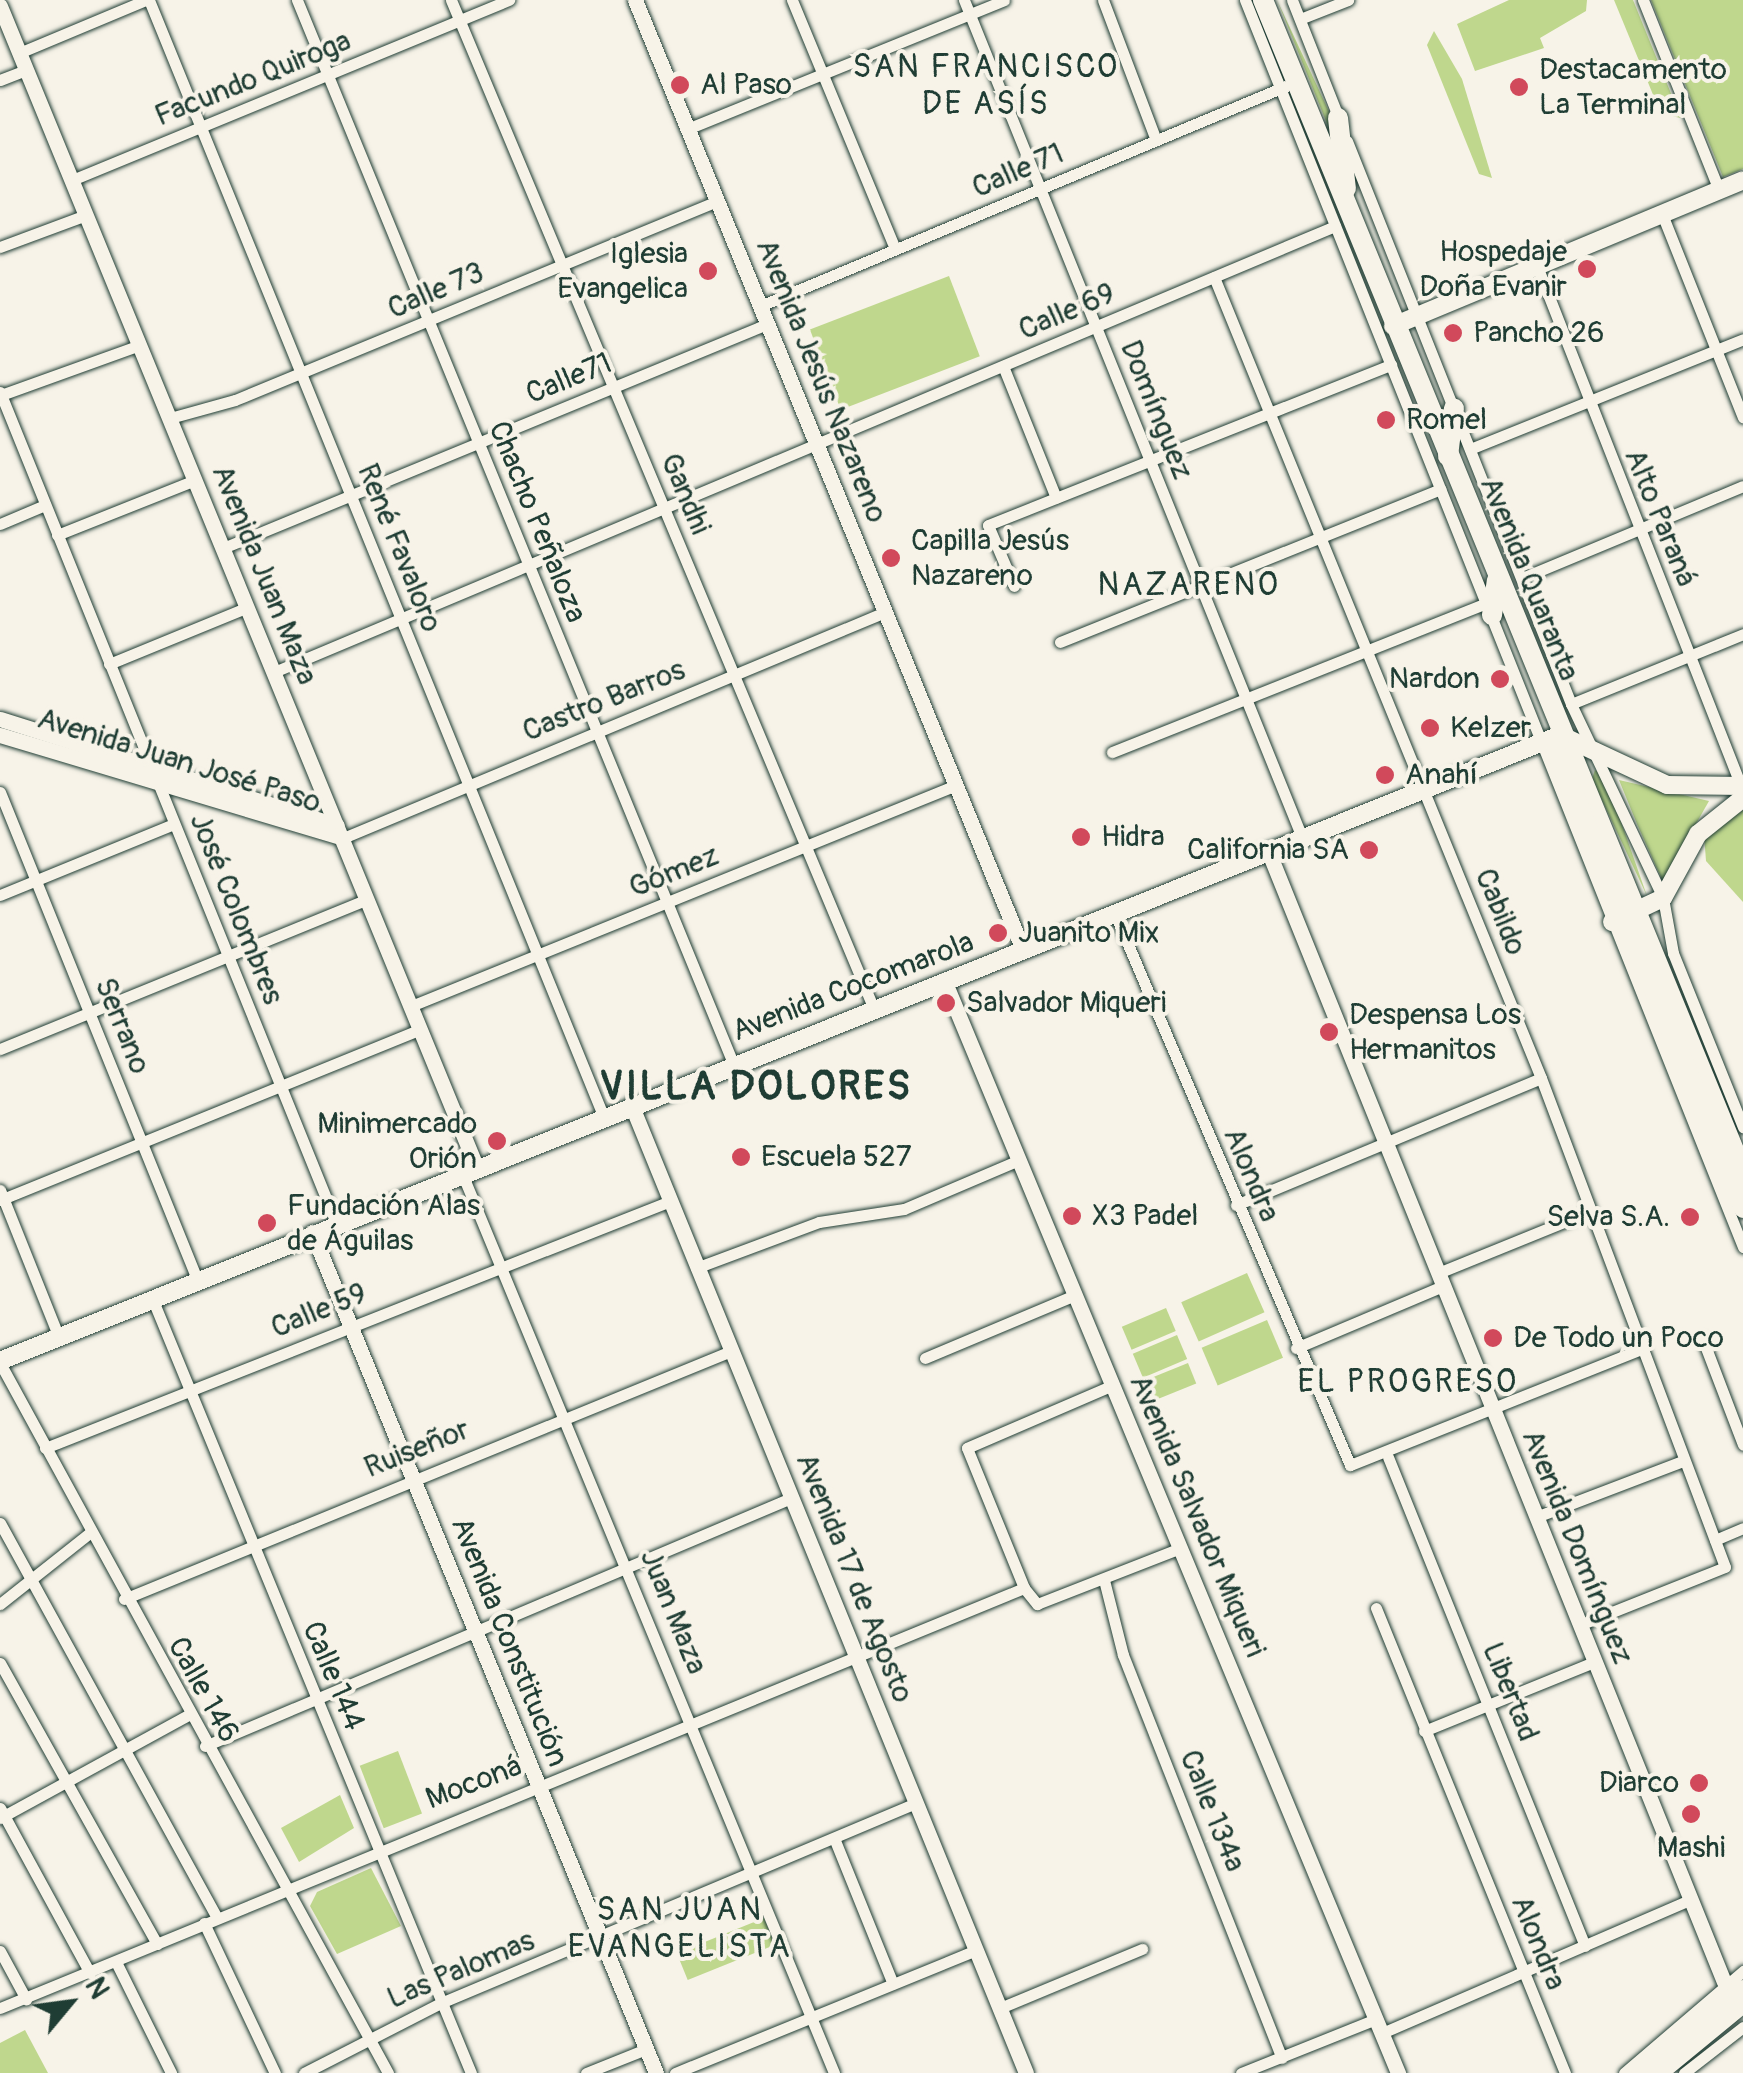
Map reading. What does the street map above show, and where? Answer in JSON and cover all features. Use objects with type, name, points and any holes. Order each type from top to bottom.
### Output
[{"type":"highway","name":"Avenida Quaranta","points":[[1263,0],[1288,85],[1386,329],[1448,458],[1497,578],[1560,735],[1626,917],[1743,1208]]},
{"type":"highway","points":[[1338,118],[1342,219]]},
{"type":"highway","points":[[1448,458],[1454,408]]},
{"type":"highway","points":[[1490,609],[1497,578]]},
{"type":"highway","name":"Avenida Quaranta","points":[[1626,917],[1700,1061],[1743,1172]]},
{"type":"highway","points":[[1700,1061],[1704,1028]]},
{"type":"main road","name":"Avenida Jesús Nazareno","points":[[635,0],[1023,950]]},
{"type":"main road","name":"Avenida Juan Maza","points":[[0,6],[421,1029],[469,1168]]},
{"type":"main road","points":[[1386,329],[1743,180]]},
{"type":"main road","name":"Avenida Juan José Paso","points":[[0,719],[340,832]]},
{"type":"main road","name":"Avenida Juan José Paso","points":[[0,735],[159,788],[340,832]]},
{"type":"main road","points":[[1560,735],[1595,755],[1667,785],[1742,790]]},
{"type":"main road","name":"Avenida Cocomarola","points":[[0,1362],[603,1114],[1269,854],[1560,735]]},
{"type":"main road","points":[[1626,917],[1663,898],[1698,834],[1742,790]]},
{"type":"main road","name":"Avenida Domínguez","points":[[1269,854],[1724,1982]]},
{"type":"main road","name":"Avenida Salvador Miqueri","points":[[944,980],[1398,2073]]},
{"type":"main road","name":"Avenida 17 de Agosto","points":[[631,1104],[1026,2073]]},
{"type":"main road","name":"Avenida Constitución","points":[[312,1232],[656,2073]]},
{"type":"main road","points":[[1640,2073],[1743,1989]]},
{"type":"main road","points":[[1659,2073],[1743,2004]]},
{"type":"street","points":[[19,53],[148,0]]},
{"type":"street","name":"René Favaloro","points":[[148,0],[603,1114]]},
{"type":"street","name":"Chacho Peñaloza","points":[[297,0],[733,1063]]},
{"type":"street","name":"Gandhi","points":[[451,0],[873,1007]]},
{"type":"street","name":"Facundo Quiroga","points":[[72,180],[509,0]]},
{"type":"street","points":[[792,0],[895,249]]},
{"type":"street","name":"Domínguez","points":[[964,0],[1303,840]]},
{"type":"street","points":[[688,129],[1004,0]]},
{"type":"street","points":[[1103,0],[1156,140]]},
{"type":"street","points":[[1245,0],[1288,85]]},
{"type":"street","points":[[1292,0],[1572,704],[1663,898],[1673,953],[1738,1098],[1743,1127]]},
{"type":"street","points":[[1300,19],[1348,0]]},
{"type":"street","points":[[1643,0],[1718,190]]},
{"type":"street","points":[[0,80],[26,70]]},
{"type":"street","name":"Calle 71","points":[[760,306],[1288,85]]},
{"type":"street","name":"Calle 73","points":[[170,418],[301,374],[717,202]]},
{"type":"street","points":[[1662,214],[1743,418]]},
{"type":"street","points":[[0,248],[86,215]]},
{"type":"street","name":"Calle 69","points":[[274,672],[1214,278],[1342,219]]},
{"type":"street","name":"Alto Paraná","points":[[1537,266],[1586,402],[1742,790]]},
{"type":"street","name":"Cabildo","points":[[1214,278],[1541,1078],[1643,1338],[1637,1351],[1724,1567],[1579,1625]]},
{"type":"street","name":"Calle71","points":[[224,548],[768,324]]},
{"type":"street","points":[[1386,329],[1391,365],[1490,609],[1539,744],[1626,917],[1743,1247]]},
{"type":"street","points":[[1470,449],[1743,339]]},
{"type":"street","points":[[0,394],[140,345]]},
{"type":"street","points":[[1014,586],[988,525],[1391,365]]},
{"type":"street","points":[[1002,366],[1056,498]]},
{"type":"street","name":"José Colombres","points":[[0,394],[336,1222]]},
{"type":"street","points":[[57,535],[195,480]]},
{"type":"street","points":[[1522,578],[1743,486]]},
{"type":"street","points":[[1060,642],[1440,488]]},
{"type":"street","points":[[0,524],[46,505]]},
{"type":"street","points":[[109,664],[248,608]]},
{"type":"street","points":[[1112,752],[1366,650],[1490,609]]},
{"type":"street","name":"Castro Barros","points":[[340,832],[469,784],[885,612]]},
{"type":"street","points":[[1572,704],[1743,634]]},
{"type":"street","name":"Gómez","points":[[411,1006],[956,785]]},
{"type":"street","name":"Serrano","points":[[0,792],[197,1279]]},
{"type":"street","points":[[0,895],[174,824]]},
{"type":"street","points":[[0,1049],[367,899]]},
{"type":"street","name":"Alondra","points":[[1115,914],[1340,1456],[1362,1467],[1388,1458]]},
{"type":"street","points":[[58,1336],[1,1196],[421,1029]]},
{"type":"street","points":[[1236,1204],[1541,1078]]},
{"type":"street","points":[[696,1268],[820,1222],[904,1210],[1019,1160]]},
{"type":"street","name":"Juan Maza","points":[[469,1168],[500,1264],[834,2073]]},
{"type":"street","name":"Calle 59","points":[[45,1448],[500,1264],[670,1201]]},
{"type":"street","points":[[1296,1348],[1591,1211]]},
{"type":"street","points":[[925,1358],[1075,1295]]},
{"type":"street","name":"Calle 144","points":[[152,1298],[471,2073]]},
{"type":"street","points":[[1703,1340],[1743,1444]]},
{"type":"street","points":[[1388,1458],[1637,1351]]},
{"type":"street","name":"Ruiseñor","points":[[124,1599],[250,1543],[731,1352]]},
{"type":"street","name":"Calle 146","points":[[0,1362],[124,1599],[388,2073]]},
{"type":"street","points":[[1026,1594],[972,1442],[1113,1385]]},
{"type":"street","points":[[0,1397],[12,1387]]},
{"type":"street","name":"Libertad","points":[[1388,1458],[1585,1946]]},
{"type":"street","points":[[1536,1517],[1684,1461]]},
{"type":"street","points":[[205,1746],[314,1696],[476,1633],[791,1498]]},
{"type":"street","points":[[0,1523],[217,1917]]},
{"type":"street","points":[[1715,1540],[1743,1528]]},
{"type":"street","points":[[0,1604],[91,1532]]},
{"type":"street","name":"Moconá","points":[[0,2008],[116,1962],[379,1846],[858,1658],[1026,1594],[1104,1580],[1181,1548]]},
{"type":"street","name":"Calle 134a","points":[[1104,1580],[1123,1655],[1282,2058]]},
{"type":"street","name":"Alondra","points":[[1376,1608],[1565,2073]]},
{"type":"street","points":[[1424,1731],[1594,1662]]},
{"type":"street","points":[[0,1663],[157,1944]]},
{"type":"street","points":[[90,1973],[2,1814],[188,1715]]},
{"type":"street","name":"Las Palomas","points":[[304,2073],[443,2002],[916,1804]]},
{"type":"street","points":[[834,1838],[893,1984]]},
{"type":"street","points":[[1242,2073],[1522,1972],[1690,1900]]},
{"type":"street","points":[[204,1923],[275,2073]]},
{"type":"street","points":[[1000,2008],[1142,1949]]},
{"type":"street","points":[[675,2073],[976,1950]]},
{"type":"street","points":[[0,1951],[26,1999]]},
{"type":"street","points":[[116,1962],[171,2073]]},
{"type":"street","points":[[1624,2073],[1724,1982],[1743,1972]]},
{"type":"street","points":[[1684,2073],[1743,2027]]},
{"type":"street","points":[[586,2073],[646,2049]]},
{"type":"green space","points":[[1277,0],[1333,120],[1330,131]]},
{"type":"green space","points":[[1509,0],[1587,0],[1586,11],[1540,38],[1544,48],[1475,71],[1457,24]]},
{"type":"green space","points":[[1614,0],[1633,0],[1681,118],[1661,114]]},
{"type":"green space","points":[[1651,0],[1743,0],[1743,169],[1723,177]]},
{"type":"green space","points":[[1434,31],[1462,79],[1492,178],[1479,174],[1427,45]]},
{"type":"green space","points":[[949,276],[980,356],[841,410],[810,329]]},
{"type":"green space","points":[[1595,770],[1605,776],[1647,896],[1592,779]]},
{"type":"green space","points":[[1619,780],[1709,801],[1663,882],[1637,824]]},
{"type":"green space","points":[[1743,810],[1743,902],[1706,861],[1704,834]]},
{"type":"green space","points":[[1247,1273],[1264,1312],[1199,1342],[1181,1302]]},
{"type":"green space","points":[[1166,1308],[1176,1331],[1132,1350],[1122,1327]]},
{"type":"green space","points":[[1267,1320],[1283,1358],[1218,1385],[1202,1348]]},
{"type":"green space","points":[[1177,1335],[1187,1359],[1143,1378],[1133,1354]]},
{"type":"green space","points":[[1188,1363],[1196,1383],[1152,1401],[1143,1381]]},
{"type":"green space","points":[[398,1751],[422,1814],[384,1828],[360,1766]]},
{"type":"green space","points":[[340,1795],[354,1828],[299,1862],[281,1828]]},
{"type":"green space","points":[[371,1868],[401,1926],[337,1954],[310,1906],[317,1892]]},
{"type":"green space","points":[[764,1918],[775,1945],[688,1980],[677,1953]]},
{"type":"green space","points":[[25,2030],[48,2073],[0,2073],[0,2043]]},
{"type":"place","name":"Al Paso","points":[[680,85]]},
{"type":"place","name":"Destacamento La Terminal","points":[[1519,87]]},
{"type":"place","name":"Hospedaje Doña Evanir","points":[[1587,269]]},
{"type":"place","name":"Iglesia Evangelica","points":[[708,271]]},
{"type":"place","name":"Pancho 26","points":[[1453,333]]},
{"type":"place","name":"Romel","points":[[1386,420]]},
{"type":"place","name":"Capilla Jesús Nazareno","points":[[891,558]]},
{"type":"place","name":"Nardon","points":[[1500,679]]},
{"type":"place","name":"Kelzer","points":[[1430,728]]},
{"type":"place","name":"Anahí","points":[[1385,775]]},
{"type":"place","name":"Hidra","points":[[1081,837]]},
{"type":"place","name":"California SA","points":[[1369,850]]},
{"type":"place","name":"Juanito Mix","points":[[998,933]]},
{"type":"place","name":"Salvador Miqueri","points":[[946,1003]]},
{"type":"place","name":"Despensa Los Hermanitos","points":[[1329,1032]]},
{"type":"place","name":"Minimercado Orión","points":[[497,1141]]},
{"type":"place","name":"Escuela 527","points":[[741,1157]]},
{"type":"place","name":"X3 Padel","points":[[1072,1216]]},
{"type":"place","name":"Selva S.A.","points":[[1690,1217]]},
{"type":"place","name":"Fundación Alas de Águilas","points":[[267,1223]]},
{"type":"place","name":"De Todo un Poco","points":[[1493,1338]]},
{"type":"place","name":"Diarco","points":[[1699,1783]]},
{"type":"place","name":"Mashi","points":[[1691,1814]]},
{"type":"district","name":"SAN FRANCISCO DE ASÍS","points":[[986,86]]},
{"type":"district","name":"NAZARENO","points":[[1189,585]]},
{"type":"district","name":"VILLA DOLORES","points":[[756,1087]]},
{"type":"district","name":"EL PROGRESO","points":[[1408,1382]]},
{"type":"district","name":"SAN JUAN EVANGELISTA","points":[[680,1930]]}]
